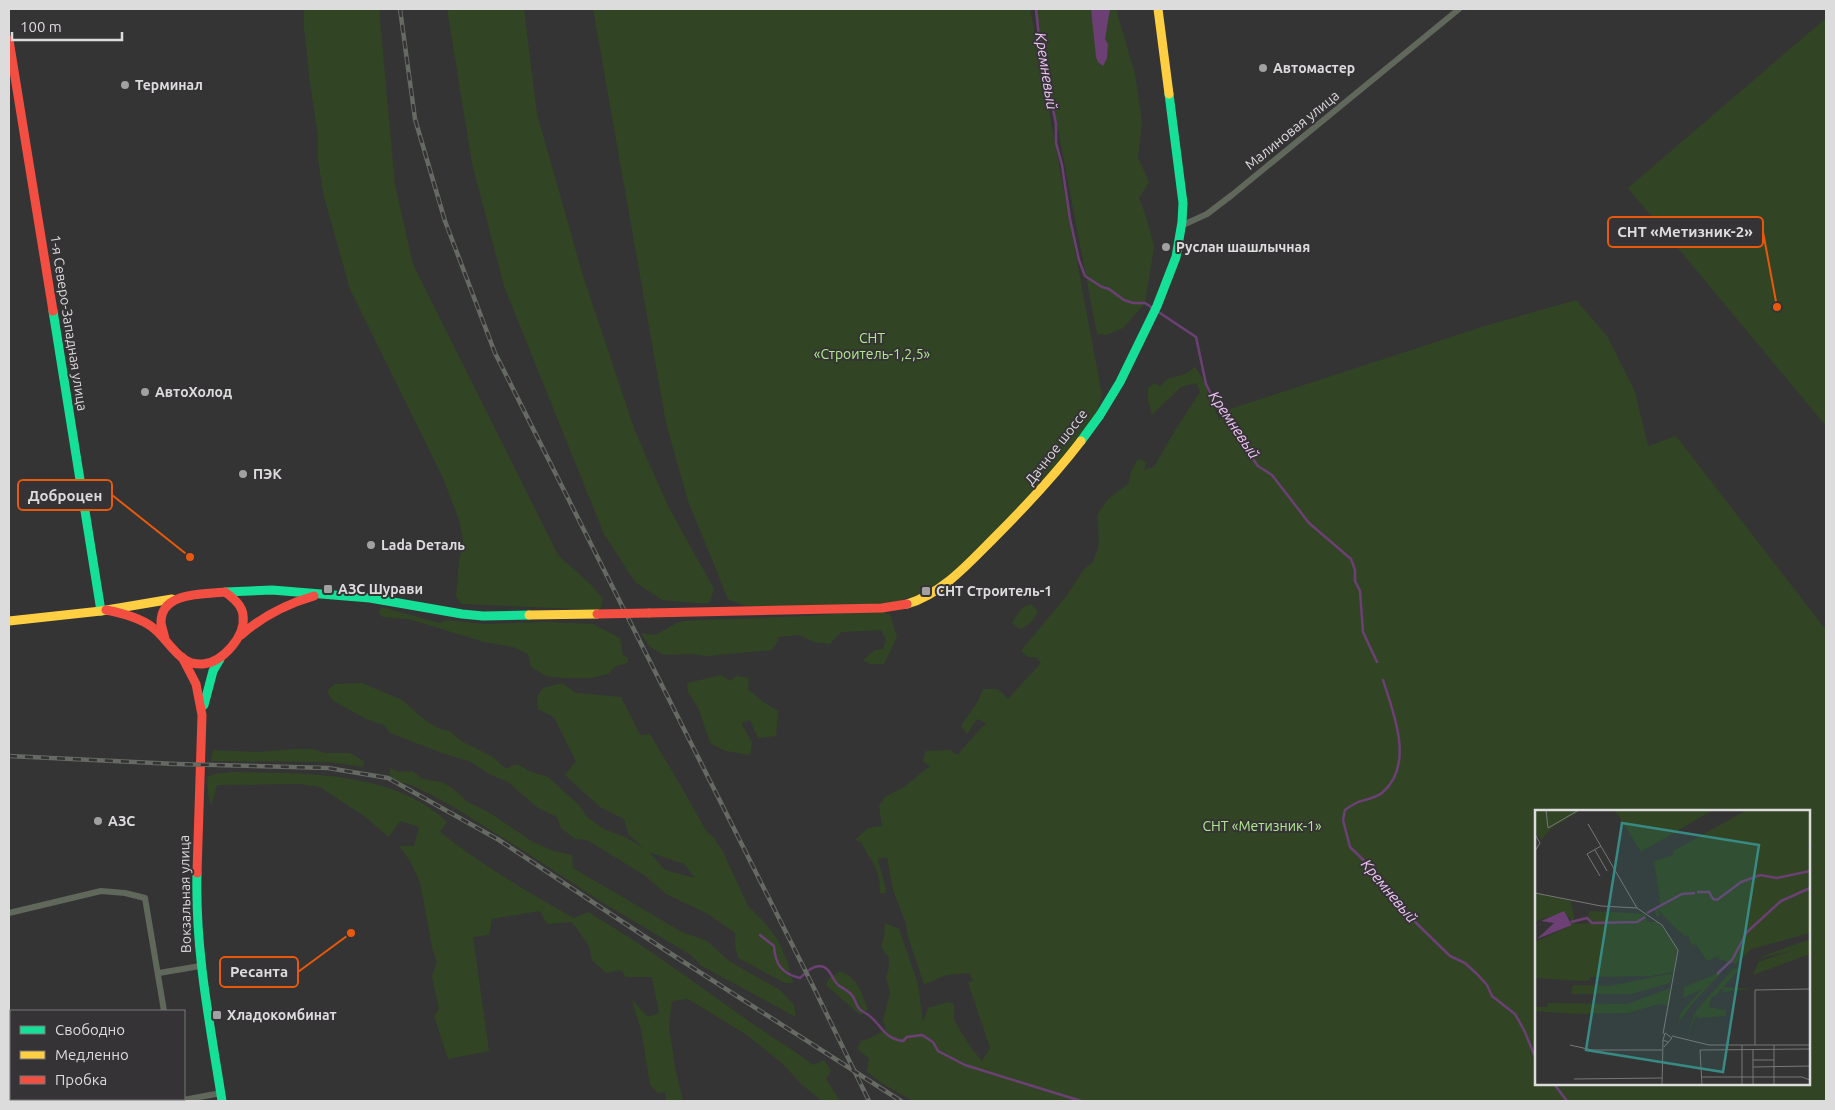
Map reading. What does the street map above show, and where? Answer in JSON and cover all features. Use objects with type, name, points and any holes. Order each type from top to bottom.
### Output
[{"type":"main road","name":"Дачное шоссе","points":[[225,592],[272,590],[370,598],[483,616],[882,608],[906,605],[933,592],[959,573],[1007,526],[1047,482],[1081,440],[1112,395],[1160,302],[1176,261],[1183,225],[1184,203],[1158,9]]},
{"type":"main road","name":"1-я Северо-Западная улица","points":[[9,40],[103,610]]},
{"type":"main road","points":[[9,621],[103,610],[225,592],[235,598],[244,615],[241,635]]},
{"type":"main road","points":[[202,715],[213,671],[221,658],[241,635],[256,620],[271,612],[287,604],[321,594]]},
{"type":"main road","points":[[165,638],[162,630],[161,614],[164,608],[177,599]]},
{"type":"main road","points":[[103,610],[134,617],[152,627],[165,638],[182,657],[196,681],[202,715]]},
{"type":"main road","points":[[182,657],[198,664],[213,662],[221,658]]},
{"type":"main road","name":"Вокзальная улица","points":[[202,715],[196,910],[200,966],[221,1097]]},
{"type":"street","name":"Малиновая улица","points":[[1183,225],[1207,214],[1232,195],[1459,9]]},
{"type":"street","points":[[9,913],[101,891],[126,893],[145,898],[164,1010]]},
{"type":"street","points":[[159,973],[200,966]]},
{"type":"street","points":[[185,1099],[221,1097]]},
{"type":"green space","points":[[304,9],[379,9],[395,185],[413,264],[558,555],[603,599],[600,610],[461,604],[456,596],[463,540],[459,520],[443,478],[350,289],[324,197],[318,160],[318,136],[310,83]]},
{"type":"green space","points":[[447,9],[524,9],[537,114],[583,276],[635,431],[668,506],[714,589],[709,604],[662,600],[635,582],[604,534],[504,286],[472,163]]},
{"type":"green space","name":"СНТ «Строитель-1,2,5»","points":[[593,9],[1030,9],[1102,395],[1097,412],[1046,480],[965,565],[925,592],[887,605],[745,606],[728,599],[688,501],[666,423]]},
{"type":"green space","points":[[1035,9],[1116,9],[1135,74],[1142,122],[1138,158],[1149,182],[1139,198],[1154,247],[1145,303],[1123,328],[1107,335],[1097,334]]},
{"type":"green space","points":[[1826,18],[1826,426],[1628,188]]},
{"type":"green space","name":"СНТ «Метизник-1»","points":[[1576,300],[1607,336],[1635,392],[1648,446],[1676,436],[1826,630],[1826,1101],[913,1101],[883,1084],[867,1072],[869,1058],[857,1049],[861,1041],[871,1038],[886,1029],[883,1020],[890,993],[886,977],[889,968],[889,958],[881,947],[885,923],[899,929],[918,984],[923,1022],[928,1008],[949,1002],[954,1004],[954,1020],[971,1048],[982,1061],[990,1048],[968,982],[973,981],[969,973],[945,976],[924,984],[908,937],[906,923],[893,890],[887,857],[878,859],[886,893],[880,893],[879,878],[875,866],[861,842],[855,840],[868,828],[882,826],[879,806],[885,797],[904,787],[930,766],[923,761],[926,751],[950,750],[957,755],[986,723],[977,719],[967,734],[961,726],[978,701],[983,689],[998,689],[1008,699],[1041,663],[1036,657],[1028,657],[1021,651],[1068,594],[1083,570],[1093,562],[1099,538],[1097,515],[1108,499],[1129,483],[1131,471],[1138,459],[1146,462],[1144,470],[1154,467],[1200,392],[1196,383],[1181,387],[1152,415],[1148,400],[1148,388],[1155,383],[1160,387],[1169,378],[1180,376],[1195,367],[1202,377],[1219,420],[1227,410],[1488,325]]},
{"type":"green space","points":[[1031,604],[1038,611],[1031,622],[1020,629],[1012,623],[1022,608]]},
{"type":"green space","points":[[382,607],[439,623],[447,620],[484,624],[544,622],[593,624],[620,638],[623,655],[628,658],[628,663],[616,666],[608,674],[591,678],[546,676],[531,667],[528,654],[513,647],[484,642],[409,619],[383,617],[378,612]]},
{"type":"green space","points":[[882,611],[890,615],[897,637],[884,664],[870,664],[863,660],[875,650],[883,649],[886,640],[881,630],[841,632],[830,644],[814,642],[799,635],[778,637],[778,641],[772,650],[708,656],[690,654],[664,655],[650,647],[641,633],[655,635],[683,621]]},
{"type":"green space","points":[[721,675],[731,681],[736,676],[749,678],[748,689],[778,711],[776,736],[758,738],[750,720],[741,723],[752,742],[750,755],[726,751],[711,744],[698,708],[688,692],[687,683]]},
{"type":"green space","points":[[362,683],[402,700],[426,721],[440,729],[450,731],[461,741],[493,757],[506,769],[517,764],[531,772],[548,777],[580,806],[587,817],[604,829],[625,837],[644,848],[629,835],[624,819],[600,807],[565,775],[576,761],[554,717],[538,709],[537,697],[543,688],[562,683],[576,693],[621,697],[640,735],[650,734],[706,831],[714,838],[723,852],[748,906],[766,924],[779,942],[793,983],[785,983],[738,958],[735,933],[708,914],[666,894],[644,875],[587,840],[575,839],[561,828],[557,817],[538,808],[508,782],[489,774],[471,762],[390,733],[384,725],[366,719],[332,700],[327,691],[335,684]],"holes":[[[649,852],[684,864],[695,878],[665,870]]]},
{"type":"green space","points":[[312,749],[325,753],[350,753],[364,761],[363,767],[329,762],[211,761],[213,750],[257,752]]},
{"type":"green space","points":[[390,768],[399,772],[412,771],[423,779],[441,782],[452,788],[468,802],[490,813],[533,842],[554,851],[572,855],[573,868],[682,932],[707,941],[729,961],[780,990],[794,1005],[796,1017],[700,965],[691,955],[600,901],[452,806],[414,786],[390,779]]},
{"type":"green space","points":[[233,772],[289,773],[346,778],[374,784],[401,793],[425,805],[447,822],[440,832],[506,878],[574,918],[588,912],[650,951],[813,1065],[824,1060],[831,1071],[826,1079],[840,1101],[822,1101],[801,1084],[784,1065],[747,1035],[688,999],[672,1001],[669,1026],[675,1067],[683,1101],[666,1101],[665,1092],[658,1093],[650,1085],[641,1029],[631,999],[648,1017],[659,1013],[652,977],[626,977],[621,970],[606,973],[592,960],[589,946],[572,922],[547,924],[540,911],[492,919],[489,935],[473,937],[489,1051],[448,1059],[434,1016],[439,1009],[432,976],[437,962],[432,947],[420,882],[410,861],[399,846],[414,846],[419,827],[400,821],[389,837],[364,816],[320,787],[300,784],[217,785],[211,806],[207,777]]},
{"type":"green space","points":[[840,971],[855,982],[861,992],[868,1010],[860,1015],[826,985],[829,978]]},
{"type":"shaded area","points":[[1091,9],[1110,9],[1105,39],[1108,44],[1107,58],[1103,66],[1096,57]]},
{"type":"waterway","name":"Кремневый","points":[[1036,9],[1039,37],[1056,124],[1056,143],[1062,165],[1070,219],[1079,260],[1085,276],[1102,287],[1109,289],[1124,300],[1133,303],[1145,303],[1196,337],[1206,384],[1218,408],[1231,424],[1250,455],[1258,466],[1272,475],[1309,523],[1351,559],[1355,570],[1355,581],[1360,591],[1363,632],[1377,662]]},
{"type":"waterway","name":"Кремневый","points":[[1383,680],[1399,738],[1400,753],[1398,767],[1393,780],[1381,794],[1358,802],[1345,810],[1343,820],[1350,847],[1377,873],[1383,884],[1408,915],[1450,956],[1465,963],[1478,975],[1487,985],[1492,996],[1515,1014],[1535,1057]]},
{"type":"waterway","points":[[760,935],[774,946],[778,963],[788,974],[800,978],[814,967],[820,966],[826,969],[838,985],[848,991],[860,1010],[872,1018],[891,1037],[903,1041],[907,1037],[922,1035],[933,1042],[938,1051],[965,1065],[1081,1101]]},
{"type":"waterway","name":"Кремневый","points":[[1555,1085],[1567,1101]]},
{"type":"railway","points":[[400,9],[415,119],[445,221],[495,353],[869,1101]]},
{"type":"railway","points":[[9,756],[176,764],[328,768],[388,778],[499,840],[665,950],[901,1101]]},
{"type":"traffic: fast","points":[[1081,441],[1100,415],[1120,382],[1157,306],[1176,257],[1183,203],[1169,94]]},
{"type":"traffic: fast","points":[[53,311],[101,611]]},
{"type":"traffic: fast","points":[[225,592],[272,590],[370,598],[462,614],[483,616],[529,615]]},
{"type":"traffic: fast","points":[[204,705],[213,671],[220,659]]},
{"type":"traffic: fast","points":[[197,873],[198,931],[201,959],[222,1101]]},
{"type":"traffic: slow","points":[[1158,9],[1169,94]]},
{"type":"traffic: slow","points":[[907,604],[932,593],[965,567],[1039,491],[1081,441]]},
{"type":"traffic: slow","points":[[9,621],[101,611],[172,599]]},
{"type":"traffic: slow","points":[[529,615],[597,614]]},
{"type":"traffic: jam","points":[[9,40],[53,311]]},
{"type":"traffic: jam","points":[[106,610],[142,621],[158,632],[174,651],[187,661],[203,664],[218,658],[232,647],[241,631],[243,623],[241,608],[225,592],[195,595],[175,600],[167,605],[163,613],[161,623],[165,639]]},
{"type":"traffic: jam","points":[[241,635],[275,611],[314,596]]},
{"type":"traffic: jam","points":[[649,613],[882,608],[907,604]]},
{"type":"traffic: jam","points":[[597,614],[649,613]]},
{"type":"traffic: jam","points":[[182,657],[196,684],[202,715],[197,873]]},
{"type":"place","name":"Автомастер","points":[[1263,68]]},
{"type":"place","name":"Терминал","points":[[125,85]]},
{"type":"place","name":"Руслан шашлычная","points":[[1166,247]]},
{"type":"place","name":"СНТ «Метизник-2»","points":[[1777,307]]},
{"type":"place","name":"АвтоХолод","points":[[145,392]]},
{"type":"place","name":"ПЭК","points":[[243,474]]},
{"type":"place","name":"Lada Dеталь","points":[[371,545]]},
{"type":"place","name":"Доброцен","points":[[190,557]]},
{"type":"place","name":"АЗС Шурави","points":[[328,589]]},
{"type":"place","name":"СНТ Строитель-1","points":[[926,591]]},
{"type":"place","name":"АЗС","points":[[98,821]]},
{"type":"place","name":"Ресанта","points":[[351,933]]},
{"type":"place","name":"Хладокомбинат","points":[[217,1015]]}]
